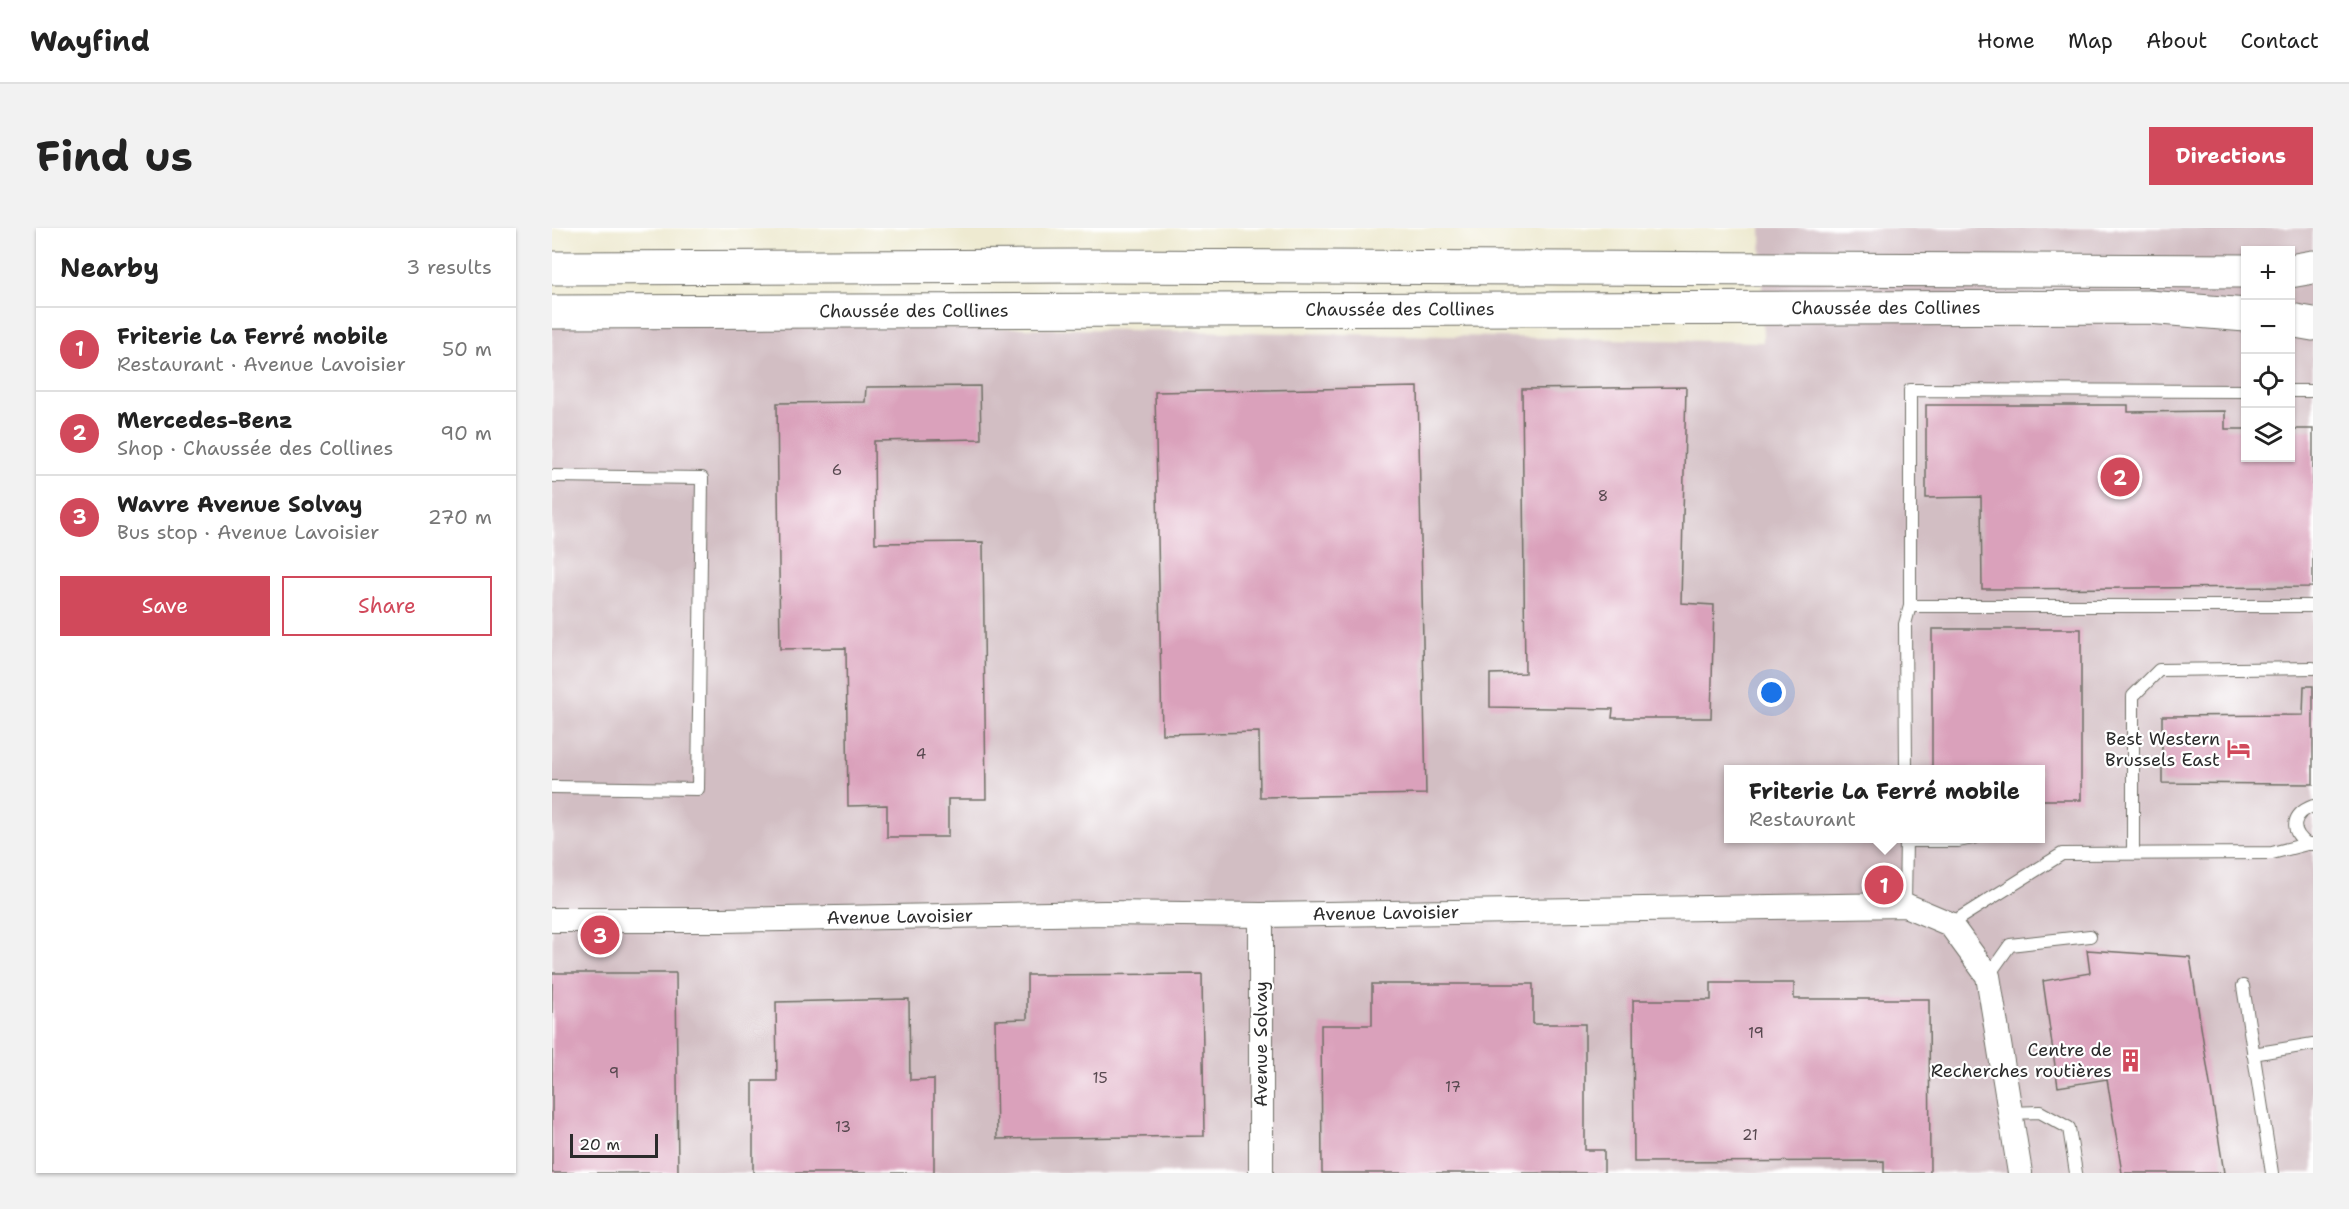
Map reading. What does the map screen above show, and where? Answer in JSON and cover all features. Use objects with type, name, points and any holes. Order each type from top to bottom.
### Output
[{"type":"main road","points":[[552,268],[1112,266],[2241,271]]},
{"type":"main road","points":[[2295,270],[2313,267]]},
{"type":"main road","name":"Chaussée des Collines","points":[[552,312],[2148,307],[2241,315]]},
{"type":"main road","points":[[2295,321],[2313,324]]},
{"type":"street","name":"Avenue Lavoisier","points":[[552,920],[723,920],[1104,913],[1261,915],[1905,904],[1950,924],[1989,976],[2020,1173]]},
{"type":"street","name":"Avenue Solvay","points":[[1261,915],[1261,1173]]},
{"type":"lane","points":[[1906,765],[1905,624],[1910,606],[1910,390],[2241,391]]},
{"type":"lane","points":[[2295,391],[2313,391]]},
{"type":"lane","points":[[552,476],[702,478],[698,789],[552,787]]},
{"type":"lane","points":[[1910,606],[2313,606]]},
{"type":"lane","points":[[2133,852],[2133,696],[2159,670],[2313,669]]},
{"type":"lane","points":[[2310,844],[2299,837],[2295,827],[2297,817],[2304,809],[2313,806]]},
{"type":"lane","points":[[1905,904],[1906,843]]},
{"type":"lane","points":[[1950,924],[2062,854],[2272,853],[2310,844]]},
{"type":"lane","points":[[1989,976],[2010,945],[2090,936]]},
{"type":"lane","points":[[2243,986],[2271,1173]]},
{"type":"lane","points":[[2253,1053],[2313,1044]]},
{"type":"lane","points":[[2010,1113],[2040,1112],[2069,1128],[2076,1173]]},
{"type":"shaded area","points":[[1761,228],[2313,228],[2313,1173],[552,1173],[552,319],[1763,342]]},
{"type":"building","points":[[980,386],[981,439],[874,441],[875,543],[983,542],[986,799],[948,799],[948,837],[887,837],[887,805],[848,806],[846,648],[780,649],[777,403],[865,402],[866,387]]},
{"type":"building","points":[[1418,387],[1426,794],[1260,797],[1259,732],[1162,734],[1155,392]]},
{"type":"building","points":[[1686,387],[1681,603],[1714,605],[1711,718],[1612,718],[1613,709],[1490,707],[1490,674],[1525,673],[1522,389]]},
{"type":"building","points":[[1926,405],[2128,405],[2128,412],[2225,411],[2225,429],[2241,429],[2241,462],[2295,462],[2295,429],[2313,429],[2313,587],[1982,589],[1981,497],[1926,498]]},
{"type":"building","points":[[1932,629],[2081,629],[2081,800],[2045,800],[2045,765],[1932,765]]},
{"type":"building","name":"Best Western Brussels East","points":[[2304,686],[2313,686],[2313,784],[2162,783],[2162,716],[2303,715]]},
{"type":"building","name":"Centre de Recherches routières","points":[[2087,950],[2190,957],[2224,1173],[2122,1173],[2107,1079],[2058,1087],[2043,981],[2090,973]]},
{"type":"building","points":[[552,973],[676,973],[678,1173],[552,1173]]},
{"type":"building","points":[[1202,974],[1204,1136],[997,1139],[995,1020],[1027,1019],[1027,975]]},
{"type":"building","points":[[1711,983],[1794,983],[1794,999],[1929,999],[1930,1173],[1884,1173],[1884,1161],[1634,1162],[1633,1000],[1711,1000]]},
{"type":"building","points":[[1372,984],[1533,984],[1533,1024],[1585,1024],[1585,1150],[1604,1150],[1604,1173],[1322,1173],[1321,1025],[1372,1025]]},
{"type":"building","points":[[909,999],[910,1080],[934,1079],[934,1173],[753,1173],[753,1081],[777,1081],[776,1002]]},
{"type":"place","name":"Mercedes-Benz","points":[[2120,477]]},
{"type":"place","name":"Best Western Brussels East","points":[[2238,749]]},
{"type":"place","name":"Friterie La Ferré mobile","points":[[1884,885]]},
{"type":"place","name":"Wavre Avenue Solvay","points":[[600,935]]},
{"type":"place","name":"Centre de Recherches routières","points":[[2130,1060]]}]
